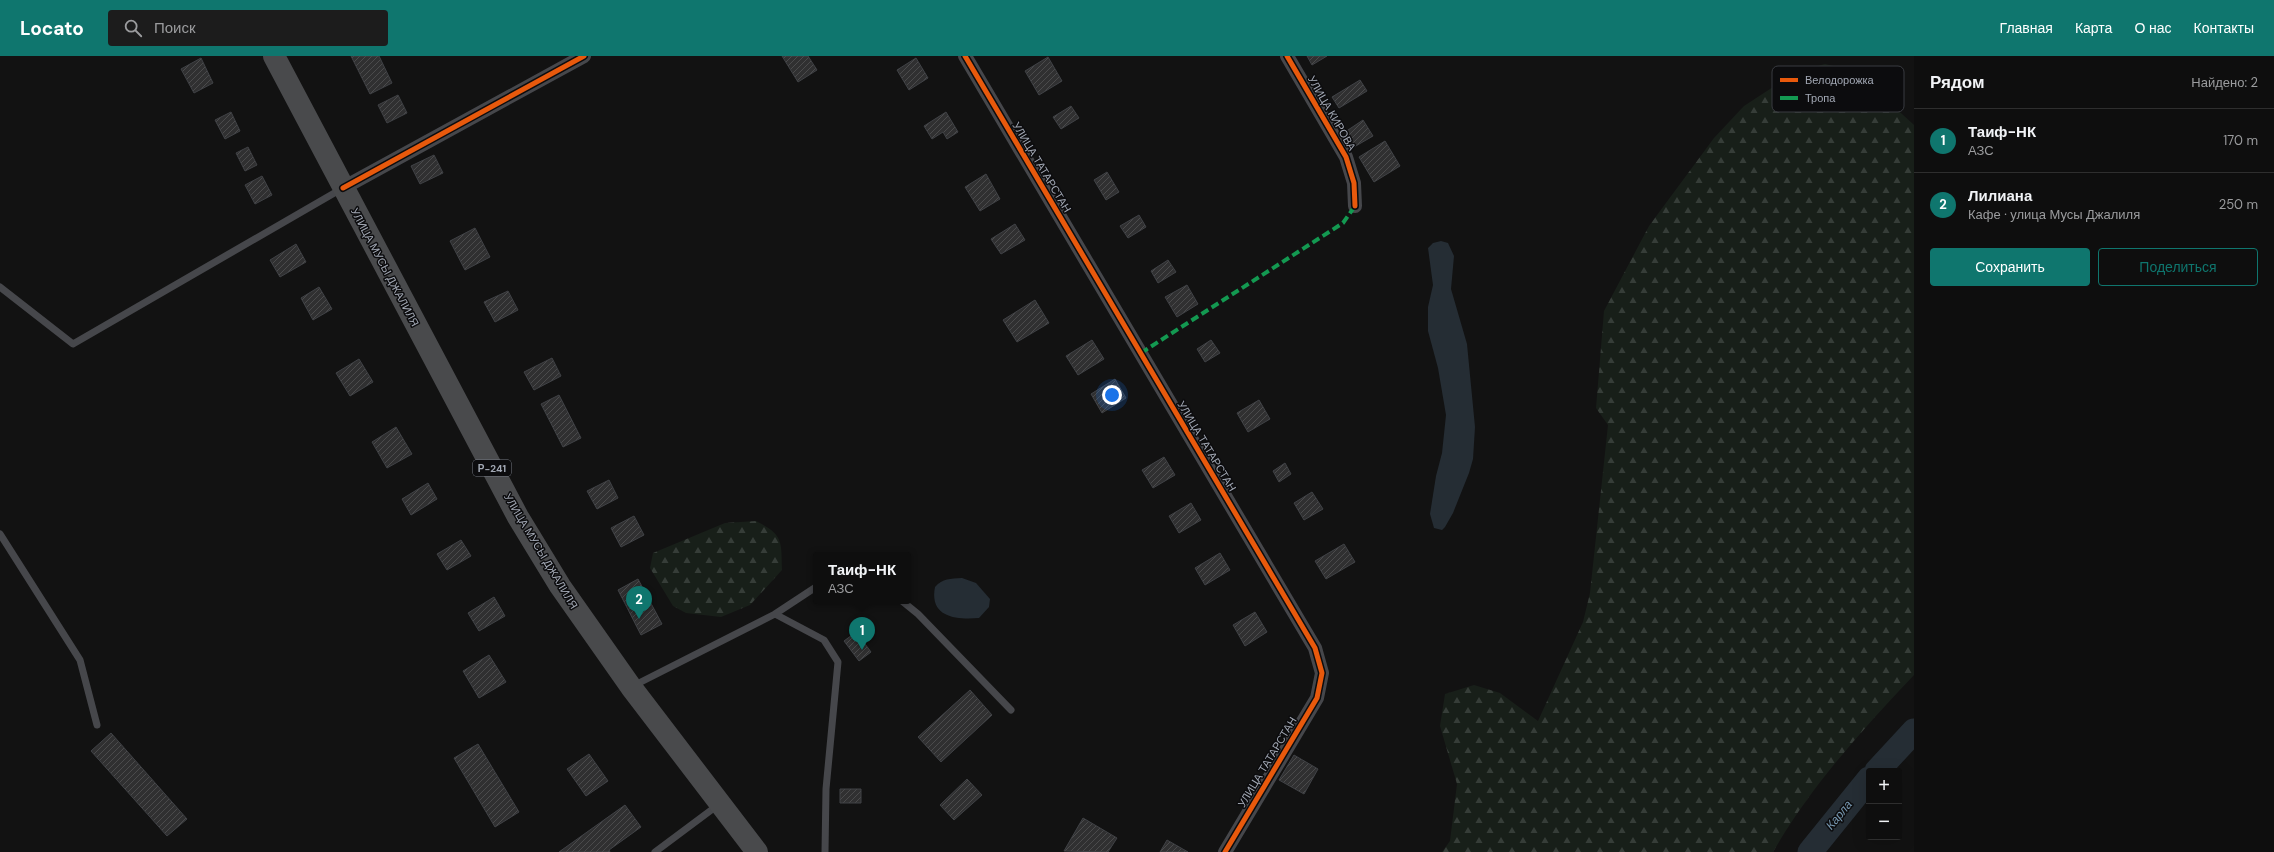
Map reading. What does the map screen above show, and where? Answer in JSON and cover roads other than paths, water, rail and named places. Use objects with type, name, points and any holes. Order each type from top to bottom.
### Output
[{"type":"highway","name":"УЛИЦА МУСЫ ДЖАЛИЛЯ","points":[[274,56],[518,516],[560,586],[631,687],[757,852]]},
{"type":"street","points":[[343,188],[584,56]]},
{"type":"street","name":"УЛИЦА ТАТАРСТАН","points":[[964,56],[1315,648],[1322,673],[1317,698],[1225,852]]},
{"type":"street","name":"УЛИЦА КИРОВА","points":[[1287,56],[1346,157],[1354,183],[1355,206]]},
{"type":"lane","points":[[0,287],[73,344],[343,188]]},
{"type":"lane","points":[[0,534],[80,660],[97,725]]},
{"type":"lane","points":[[631,687],[775,614],[813,589]]},
{"type":"lane","points":[[906,604],[918,614],[1011,710]]},
{"type":"lane","points":[[775,614],[824,640],[838,662],[826,789],[825,852]]},
{"type":"lane","points":[[655,852],[720,804]]},
{"type":"waterway","name":"Карла","points":[[1880,768],[1914,731]]},
{"type":"waterway","name":"Карла","points":[[1810,852],[1866,783]]},
{"type":"place","name":"Лилиана","points":[[639,619]]},
{"type":"place","name":"Таиф-НК","points":[[862,650]]}]
